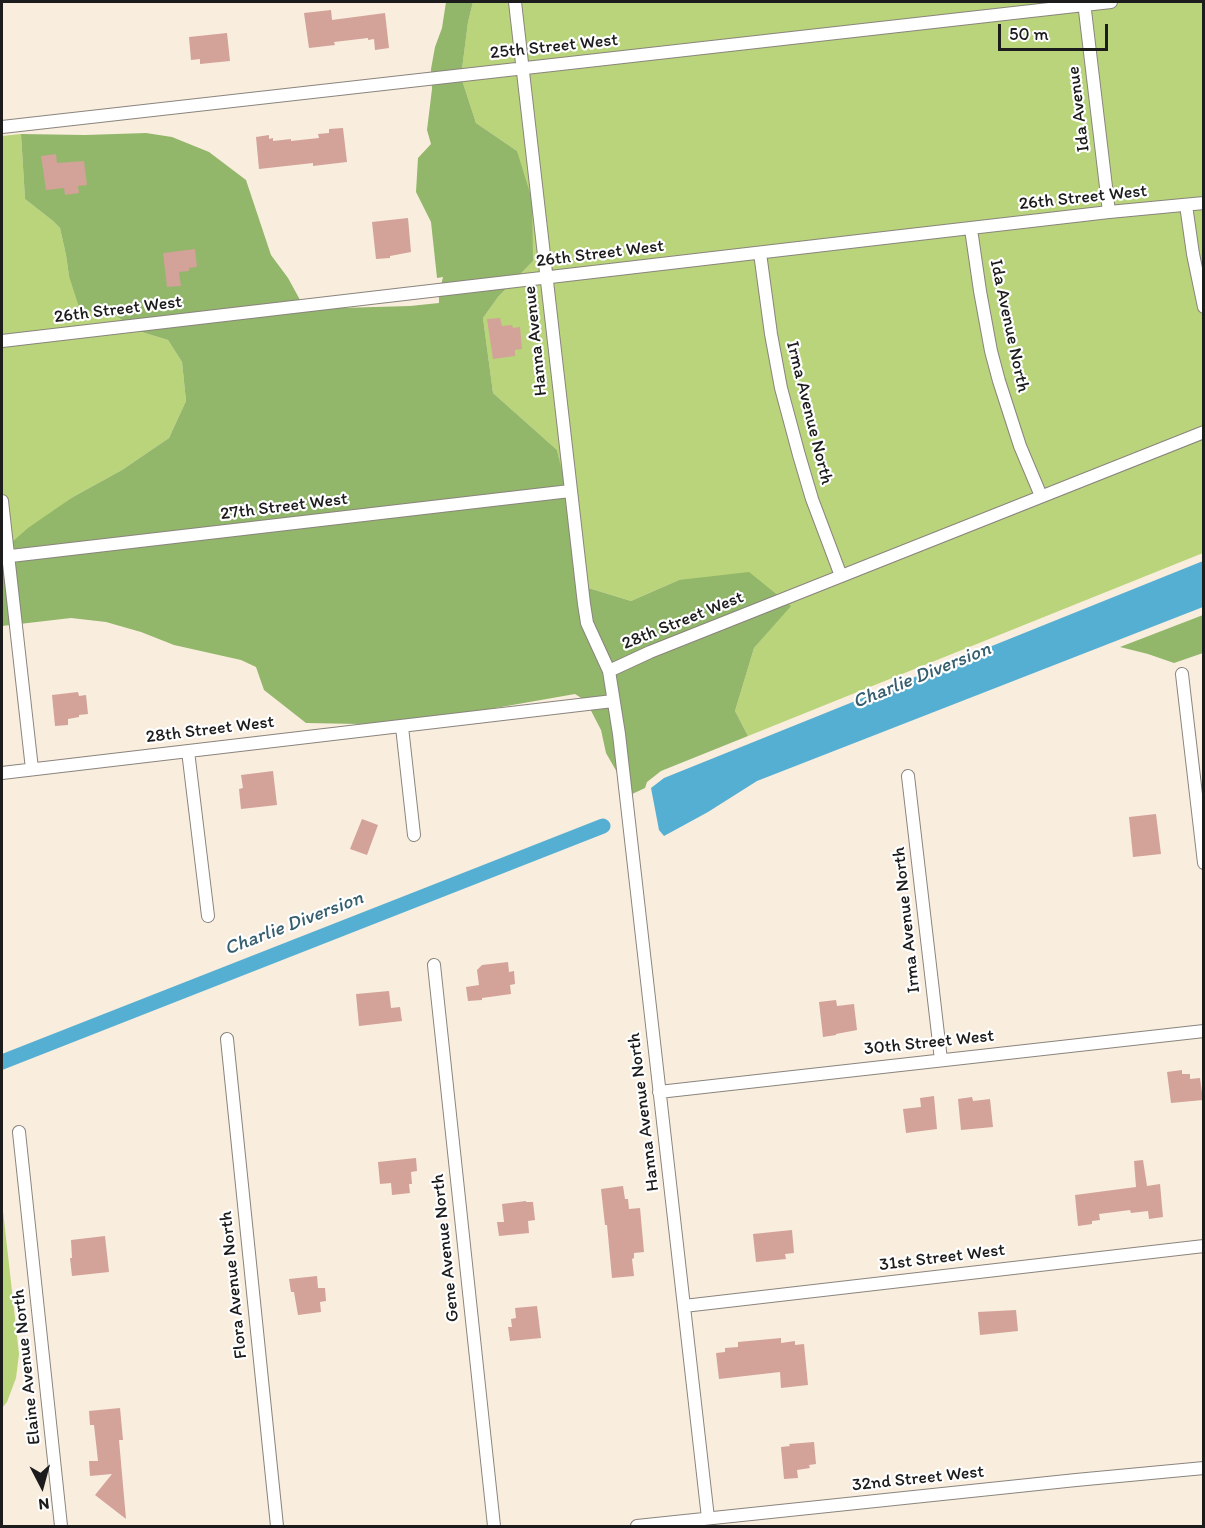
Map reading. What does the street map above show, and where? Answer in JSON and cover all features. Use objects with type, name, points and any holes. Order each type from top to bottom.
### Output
[{"type":"street","name":"Hanna Avenue","points":[[515,2],[584,604],[587,622],[609,671]]},
{"type":"street","name":"25th Street West","points":[[2,128],[1084,3],[1111,2]]},
{"type":"street","name":"Ida Avenue","points":[[1084,3],[1109,212]]},
{"type":"street","name":"26th Street West","points":[[2,341],[1203,203]]},
{"type":"street","points":[[1186,205],[1203,307]]},
{"type":"street","name":"Ida Avenue North","points":[[971,229],[984,311],[999,381],[1020,446],[1041,496]]},
{"type":"street","name":"Irma Avenue North","points":[[760,253],[781,387],[812,499],[841,576]]},
{"type":"street","name":"28th Street West","points":[[2,773],[613,701],[609,671],[650,652],[1203,432]]},
{"type":"street","name":"27th Street West","points":[[5,557],[570,491]]},
{"type":"street","points":[[2,501],[5,557],[32,769]]},
{"type":"street","points":[[1182,674],[1201,815],[1203,863]]},
{"type":"street","name":"Hanna Avenue North","points":[[613,701],[630,828],[708,1518]]},
{"type":"street","points":[[402,727],[414,835]]},
{"type":"street","points":[[188,751],[208,916]]},
{"type":"street","name":"Irma Avenue North","points":[[908,776],[941,1060]]},
{"type":"street","name":"Gene Avenue North","points":[[434,965],[494,1527]]},
{"type":"street","name":"30th Street West","points":[[659,1092],[1203,1031]]},
{"type":"street","name":"Flora Avenue North","points":[[226,1039],[277,1527]]},
{"type":"street","name":"Elaine Avenue North","points":[[19,1132],[61,1527]]},
{"type":"street","name":"31st Street West","points":[[684,1306],[1203,1246]]},
{"type":"street","name":"32nd Street West","points":[[637,1527],[1203,1468]]},
{"type":"green space","points":[[446,2],[473,2],[461,77],[476,123],[517,151],[532,200],[533,261],[498,297],[483,318],[493,393],[557,450],[585,587],[631,601],[679,580],[749,572],[791,606],[754,648],[735,711],[748,736],[661,771],[647,782],[645,788],[630,795],[606,753],[601,730],[586,701],[575,694],[427,720],[360,724],[306,723],[264,690],[256,667],[241,660],[174,645],[106,622],[71,618],[2,626],[2,551],[28,528],[73,497],[122,470],[169,438],[186,401],[182,362],[168,340],[135,330],[114,314],[80,310],[69,276],[60,228],[25,199],[21,134],[146,133],[172,137],[209,152],[246,180],[271,255],[288,278],[305,309],[439,303],[443,277],[437,278],[431,222],[416,192],[418,158],[431,144],[427,130],[432,89],[431,69]]},
{"type":"green space","points":[[473,2],[1203,2],[1203,553],[748,736],[735,711],[754,648],[790,606],[679,580],[631,601],[585,587],[557,450],[493,393],[483,318],[498,297],[533,261],[517,151],[476,123],[461,77]]},
{"type":"green space","points":[[21,134],[25,199],[60,228],[69,276],[135,330],[168,340],[182,362],[186,401],[169,438],[122,470],[73,497],[2,551],[2,136]]},
{"type":"green space","points":[[1203,615],[1203,653],[1174,663],[1120,647]]},
{"type":"green space","points":[[2,1202],[19,1354],[16,1378],[7,1402],[2,1408]]},
{"type":"water","points":[[1203,561],[1203,607],[757,781],[664,836],[659,830],[651,788],[664,778]]},
{"type":"building","points":[[331,10],[332,20],[385,13],[389,48],[375,50],[374,39],[368,40],[368,38],[309,48],[304,13]]},
{"type":"building","points":[[227,33],[230,61],[200,64],[200,59],[191,60],[189,37]]},
{"type":"building","points":[[343,128],[347,162],[259,169],[256,137],[269,135],[269,139],[273,138],[273,141],[291,139],[291,141],[319,138],[318,134],[329,133],[329,129]]},
{"type":"building","points":[[56,154],[57,163],[84,161],[87,185],[78,186],[79,193],[65,195],[64,188],[46,190],[41,156]]},
{"type":"building","points":[[408,218],[411,252],[376,259],[372,222]]},
{"type":"building","points":[[195,249],[197,267],[179,272],[181,286],[167,287],[163,253]]},
{"type":"building","points":[[500,318],[502,326],[520,327],[522,349],[515,350],[515,356],[493,359],[487,319]]},
{"type":"building","points":[[78,692],[79,696],[86,695],[88,714],[68,719],[68,725],[55,726],[52,695]]},
{"type":"building","points":[[273,771],[277,805],[241,809],[239,789],[243,788],[241,775]]},
{"type":"building","points":[[1156,814],[1161,854],[1133,857],[1129,817]]},
{"type":"building","points":[[362,819],[378,825],[367,855],[350,849]]},
{"type":"building","points":[[508,962],[509,972],[514,971],[515,984],[510,985],[511,994],[468,1001],[466,987],[479,985],[477,970],[482,965]]},
{"type":"building","points":[[389,991],[391,1008],[400,1007],[402,1021],[359,1026],[356,994]]},
{"type":"building","points":[[836,1000],[837,1006],[854,1004],[857,1030],[823,1037],[819,1002]]},
{"type":"building","points":[[1182,1070],[1182,1074],[1190,1074],[1190,1079],[1200,1078],[1203,1100],[1171,1103],[1167,1072]]},
{"type":"building","points":[[934,1096],[937,1129],[906,1133],[903,1109],[921,1107],[920,1098]]},
{"type":"building","points":[[972,1097],[973,1101],[990,1099],[993,1127],[961,1130],[958,1099]]},
{"type":"building","points":[[416,1158],[417,1171],[411,1172],[410,1193],[392,1195],[391,1183],[380,1184],[378,1162]]},
{"type":"building","points":[[1143,1160],[1147,1186],[1160,1184],[1163,1217],[1149,1219],[1148,1211],[1131,1213],[1130,1210],[1099,1214],[1100,1220],[1078,1226],[1075,1195],[1136,1187],[1134,1161]]},
{"type":"building","points":[[623,1186],[629,1209],[640,1208],[644,1252],[634,1253],[632,1259],[634,1276],[612,1278],[601,1189]]},
{"type":"building","points":[[533,1202],[535,1220],[528,1221],[529,1233],[499,1236],[497,1222],[504,1222],[502,1204]]},
{"type":"building","points":[[792,1230],[794,1253],[785,1254],[786,1259],[756,1262],[753,1234]]},
{"type":"building","points":[[105,1236],[109,1272],[72,1276],[71,1240]]},
{"type":"building","points":[[317,1276],[318,1288],[325,1288],[326,1301],[320,1302],[321,1312],[298,1315],[289,1279]]},
{"type":"building","points":[[537,1306],[541,1338],[510,1341],[508,1327],[512,1327],[511,1319],[516,1318],[515,1308]]},
{"type":"building","points":[[1016,1310],[1018,1331],[980,1335],[978,1312]]},
{"type":"building","points":[[781,1338],[781,1343],[795,1341],[795,1345],[804,1344],[808,1385],[781,1388],[780,1372],[719,1379],[716,1353],[725,1352],[725,1348],[738,1347],[738,1342]]},
{"type":"building","points":[[120,1408],[123,1440],[119,1440],[126,1519],[95,1495],[112,1474],[90,1476],[89,1461],[98,1461],[94,1425],[90,1425],[89,1411]]},
{"type":"building","points":[[814,1442],[816,1464],[809,1465],[810,1468],[797,1470],[798,1478],[784,1479],[781,1447]]},
{"type":"waterway","name":"Charlie Diversion","points":[[2,1062],[603,826]]}]
